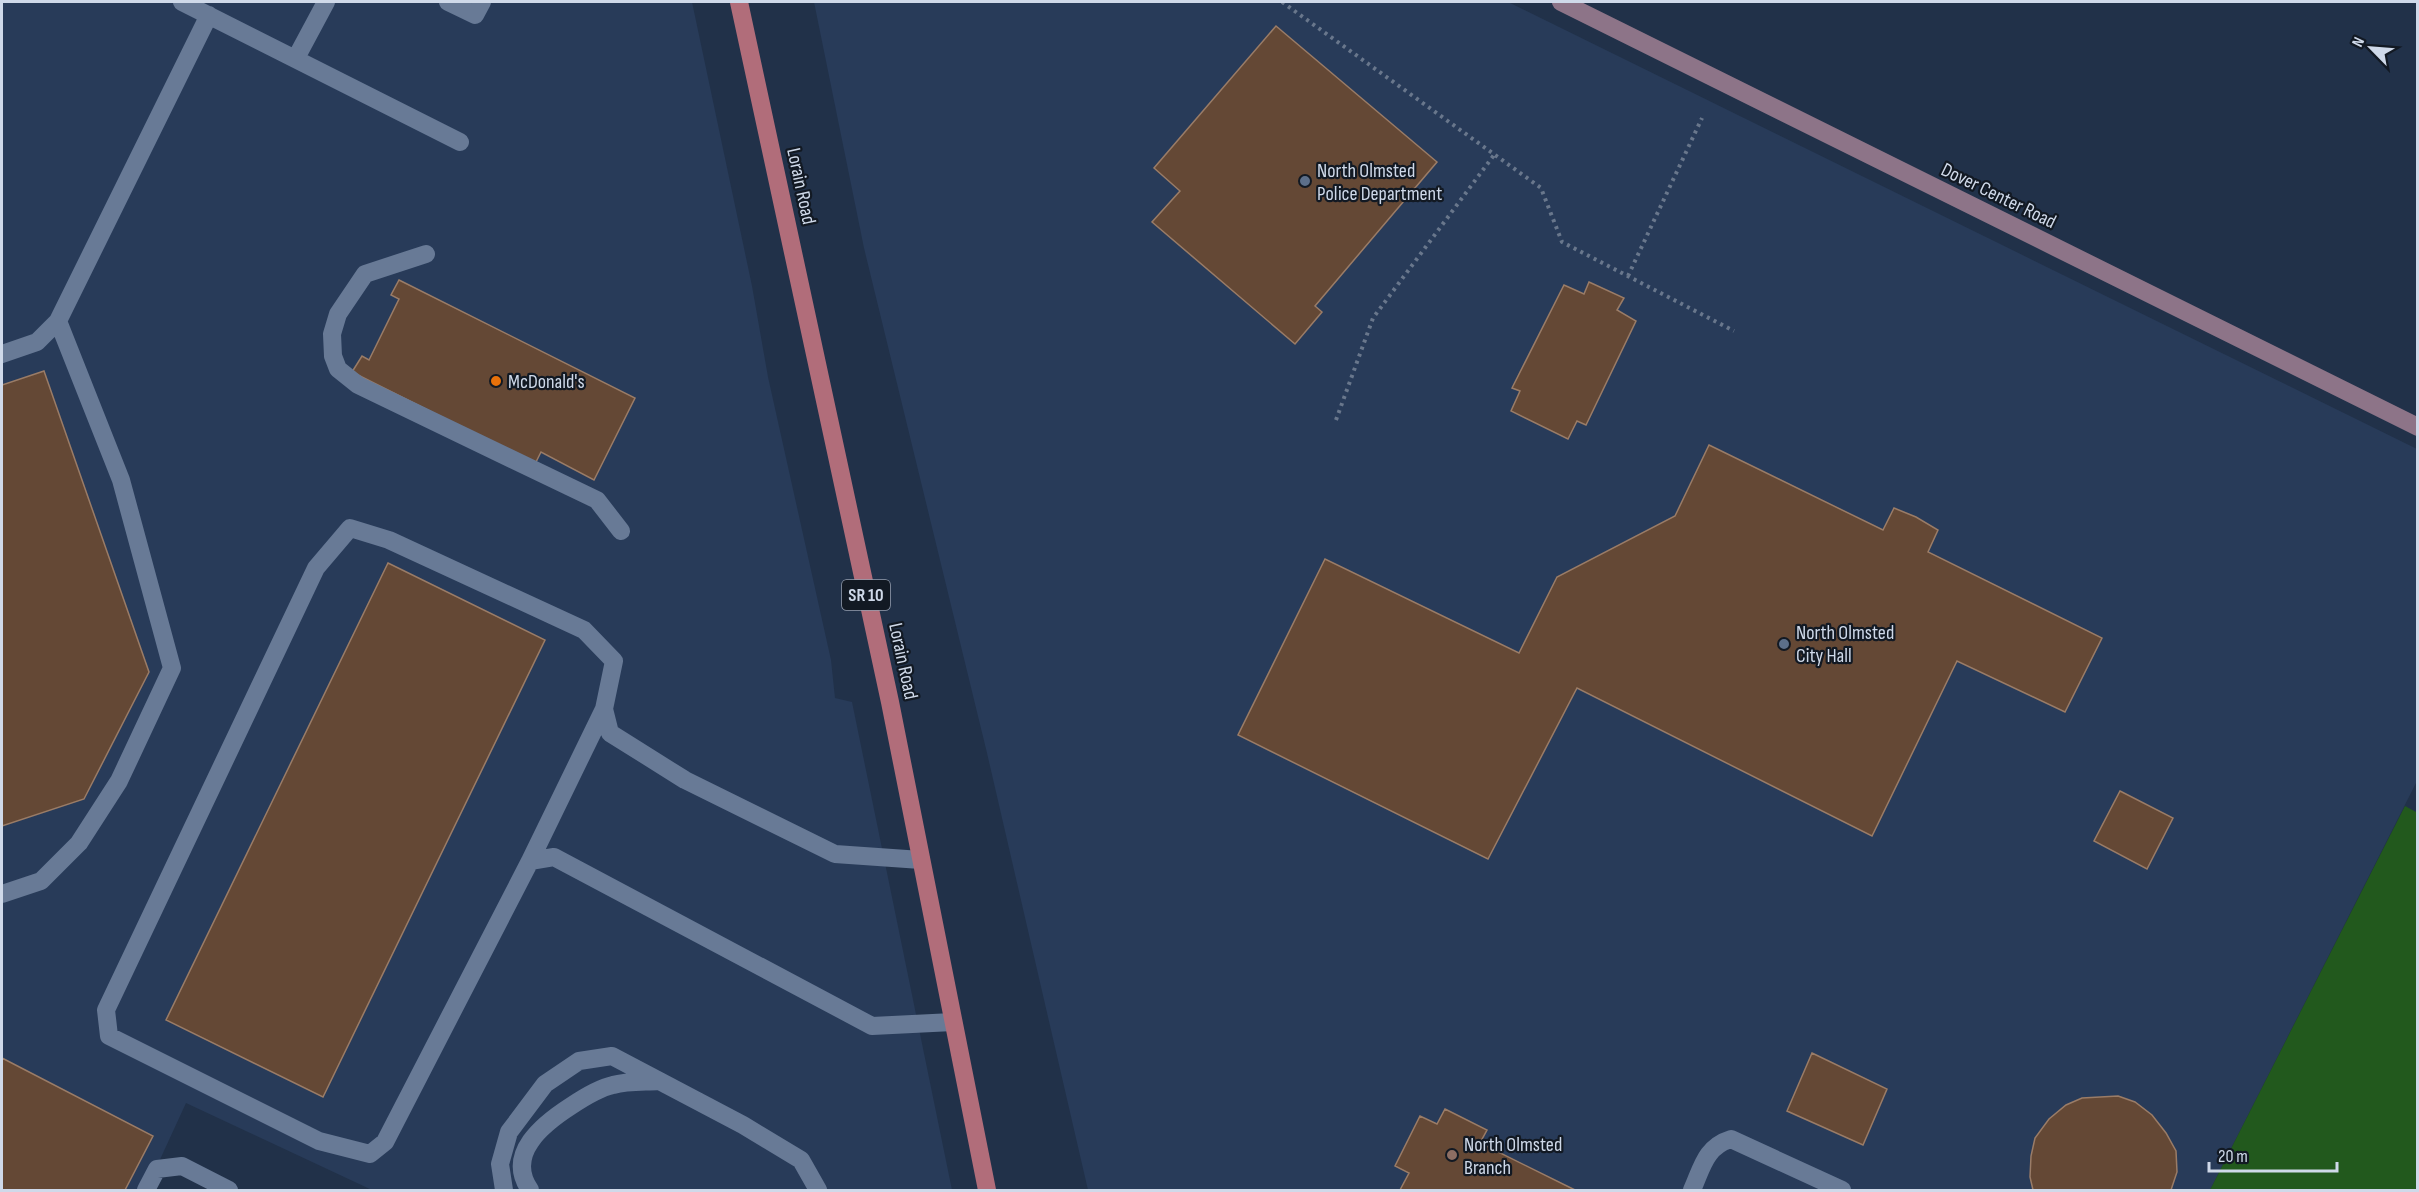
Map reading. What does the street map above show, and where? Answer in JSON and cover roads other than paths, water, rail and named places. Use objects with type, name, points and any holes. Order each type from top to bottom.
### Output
[{"type":"main road","name":"Lorain Road","points":[[739,2],[890,702],[987,1191]]},
{"type":"street","name":"Dover Center Road","points":[[1561,2],[2418,427]]},
{"type":"lane","points":[[182,2],[460,142]]},
{"type":"lane","points":[[296,58],[326,2]]},
{"type":"lane","points":[[448,2],[475,15],[482,2]]},
{"type":"lane","points":[[2,354],[37,342],[58,321],[209,15]]},
{"type":"lane","points":[[426,254],[365,274],[338,314],[332,334],[333,356],[338,369],[358,385],[597,500],[621,531]]},
{"type":"lane","points":[[2,894],[41,881],[79,843],[119,781],[172,668],[122,480],[58,321]]},
{"type":"lane","points":[[350,528],[389,540],[584,630],[614,661],[604,709],[530,861],[385,1142],[370,1154],[319,1141],[109,1036],[106,1010],[316,568],[350,528]]},
{"type":"lane","points":[[604,709],[610,733],[685,780],[835,854],[921,860]]},
{"type":"lane","points":[[530,861],[554,857],[872,1026],[953,1022]]},
{"type":"lane","points":[[504,1191],[500,1164],[508,1132],[545,1084],[579,1061],[612,1056],[743,1125],[801,1160],[818,1191]]},
{"type":"lane","points":[[530,1191],[521,1166],[530,1141],[548,1121],[581,1100],[612,1085],[659,1081]]},
{"type":"lane","points":[[1692,1191],[1709,1152],[1718,1143],[1731,1139],[1842,1191]]},
{"type":"lane","points":[[146,1191],[157,1169],[182,1166],[229,1191]]},
{"type":"place","name":"North Olmsted Police Department","points":[[1305,181]]},
{"type":"place","name":"McDonald's","points":[[496,381]]},
{"type":"place","name":"North Olmsted City Hall","points":[[1784,644]]},
{"type":"place","name":"North Olmsted Branch","points":[[1452,1155]]}]
